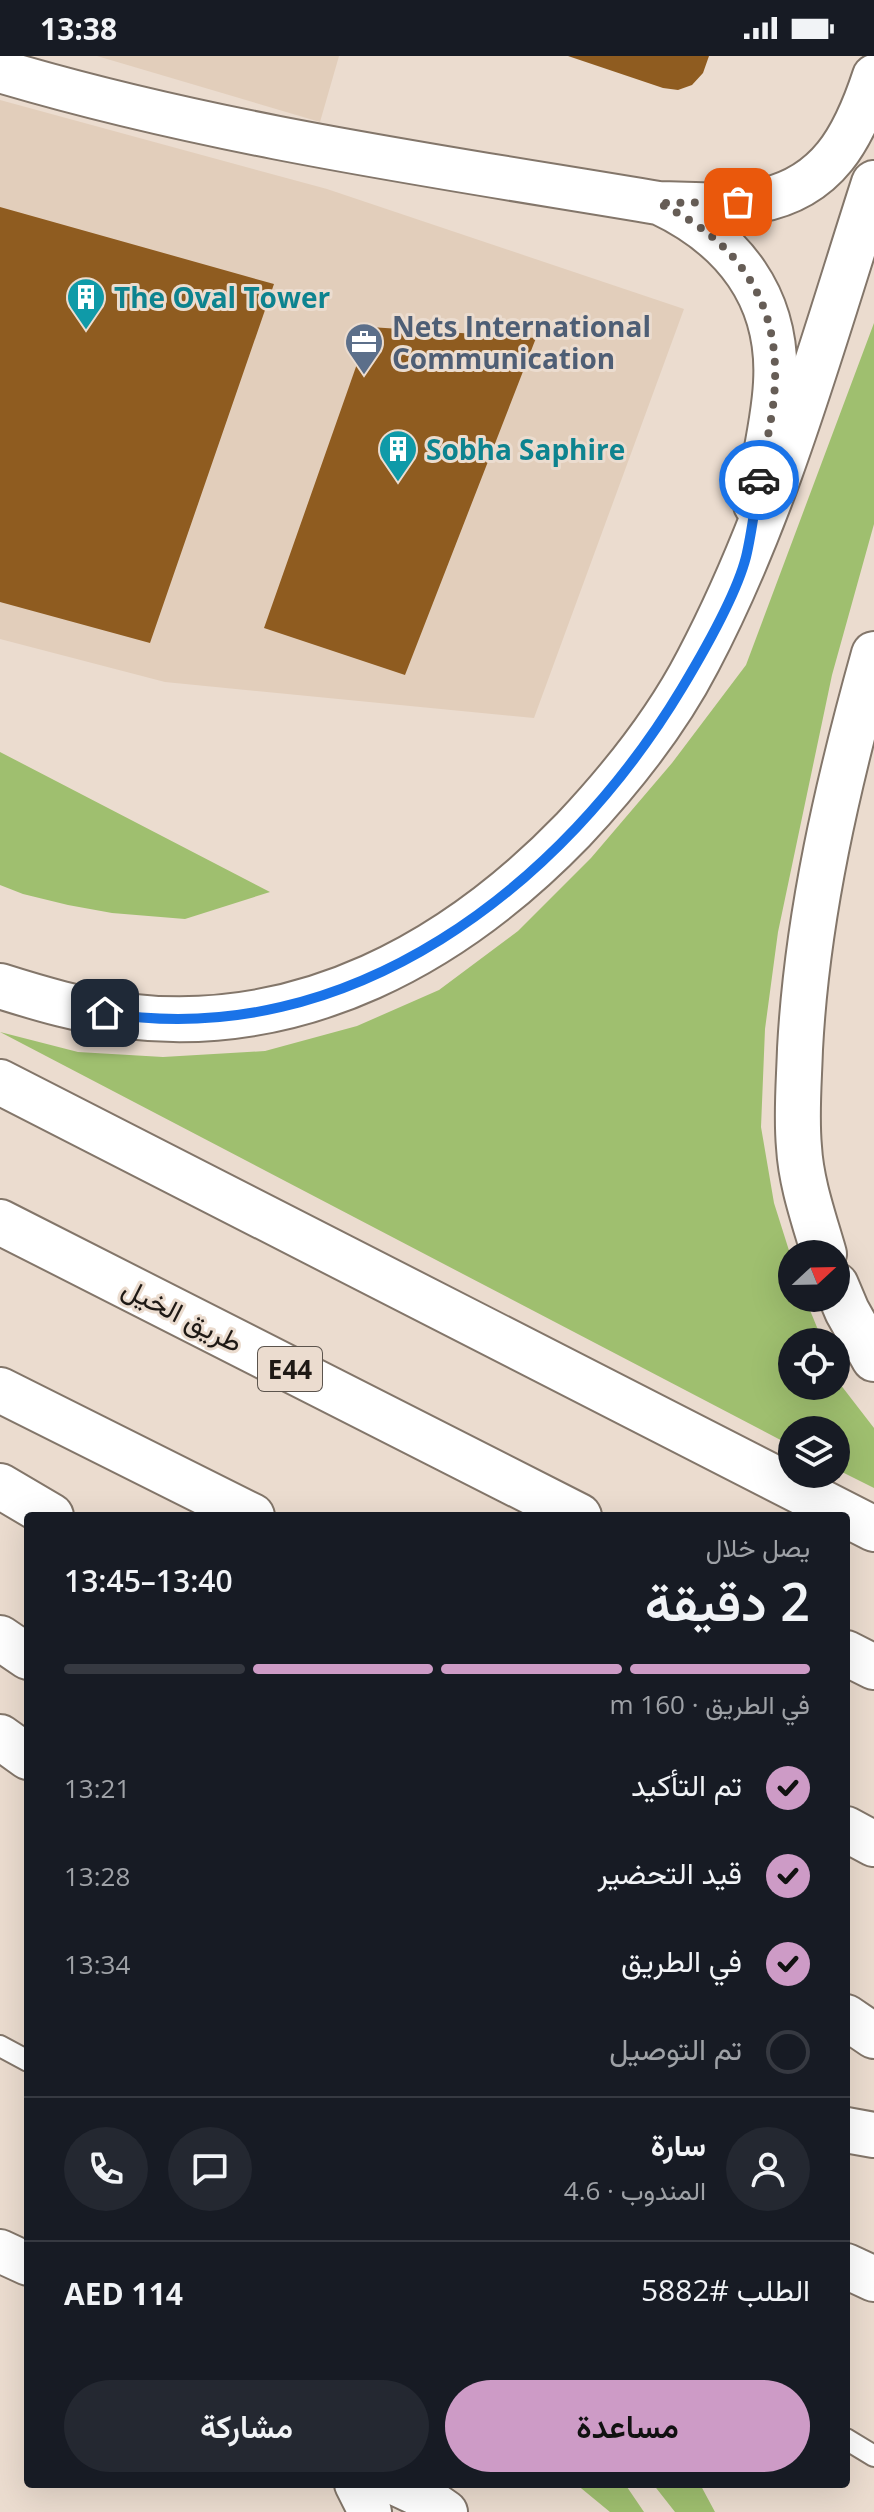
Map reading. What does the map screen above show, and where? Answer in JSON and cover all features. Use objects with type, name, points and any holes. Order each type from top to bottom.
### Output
[{"type":"main road","points":[[0,986],[62,1005],[127,1016],[193,1018],[246,1013],[325,996],[386,972],[444,939],[498,899],[549,855],[596,806],[632,761],[667,714],[696,665],[746,560],[785,456],[874,183]]},
{"type":"main road","points":[[820,1240],[809,1204],[799,1149],[802,1018],[819,888],[860,703],[874,654]]},
{"type":"main road","points":[[0,1082],[841,1512]]},
{"type":"main road","name":"طريق الخيل","points":[[0,1222],[571,1512]]},
{"type":"main road","points":[[848,1312],[874,1359]]},
{"type":"main road","points":[[0,1390],[244,1512]]},
{"type":"main road","points":[[0,1486],[44,1512]]},
{"type":"main road","points":[[850,1517],[874,1529]]},
{"type":"main road","points":[[0,1638],[24,1654]]},
{"type":"main road","points":[[850,1655],[874,1667]]},
{"type":"main road","points":[[0,1737],[24,1754]]},
{"type":"main road","points":[[850,1831],[874,1844]]},
{"type":"main road","points":[[850,2020],[874,2036]]},
{"type":"main road","points":[[850,2131],[874,2135]]},
{"type":"main road","points":[[850,2268],[874,2279]]},
{"type":"street","points":[[0,71],[122,105],[253,134],[658,203],[758,201],[795,189],[827,167],[851,136],[874,76]]},
{"type":"street","points":[[658,203],[688,217],[715,236],[738,260],[756,288],[768,319],[775,352],[775,385],[746,560]]},
{"type":"street","points":[[0,2251],[24,2262]]},
{"type":"street","points":[[358,2488],[370,2512]]},
{"type":"street","points":[[405,2488],[446,2512]]},
{"type":"lane","points":[[0,2046],[24,2059]]},
{"type":"lane","points":[[850,2441],[874,2456]]},
{"type":"shaded area","points":[[97,56],[339,56],[320,122]]},
{"type":"shaded area","points":[[0,100],[327,189],[684,309],[534,718],[165,682],[0,639]]},
{"type":"green space","points":[[874,323],[874,524],[832,675],[778,932],[765,1029],[761,1127],[774,1203],[786,1240],[778,1240],[778,1312],[811,1312],[817,1328],[778,1328],[778,1400],[850,1400],[850,1397],[874,1428],[874,1488],[850,1476],[850,1416],[778,1416],[778,1439],[0,1032],[78,1052],[163,1057],[265,1051],[357,1026],[439,990],[518,931],[591,858],[672,763],[746,665]]},
{"type":"green space","points":[[0,752],[270,892],[185,919],[112,913],[68,905],[0,885]]},
{"type":"green space","points":[[581,2488],[628,2488],[644,2512],[610,2512]]},
{"type":"green space","points":[[656,2488],[702,2488],[715,2512],[675,2512]]},
{"type":"building","points":[[568,56],[709,56],[703,73],[692,85],[678,90],[663,88]]},
{"type":"building","points":[[0,207],[274,284],[150,643],[0,602]]},
{"type":"building","name":"Sobha Saphire","points":[[370,327],[536,338],[405,675],[264,628]]},
{"type":"way so far","points":[[738,202],[658,203],[688,217],[715,236],[738,260],[756,288],[768,319],[775,352],[775,385],[759,480]]},
{"type":"place","name":"The Oval Tower","points":[[86,331]]},
{"type":"place","name":"Nets International Communication","points":[[364,376]]},
{"type":"place","name":"Sobha Saphire","points":[[398,483]]},
{"type":"route","points":[[105,1013],[193,1018],[260,1012],[325,996],[386,972],[444,939],[498,899],[549,855],[596,806],[667,714],[710,639],[746,560],[759,480]]}]
